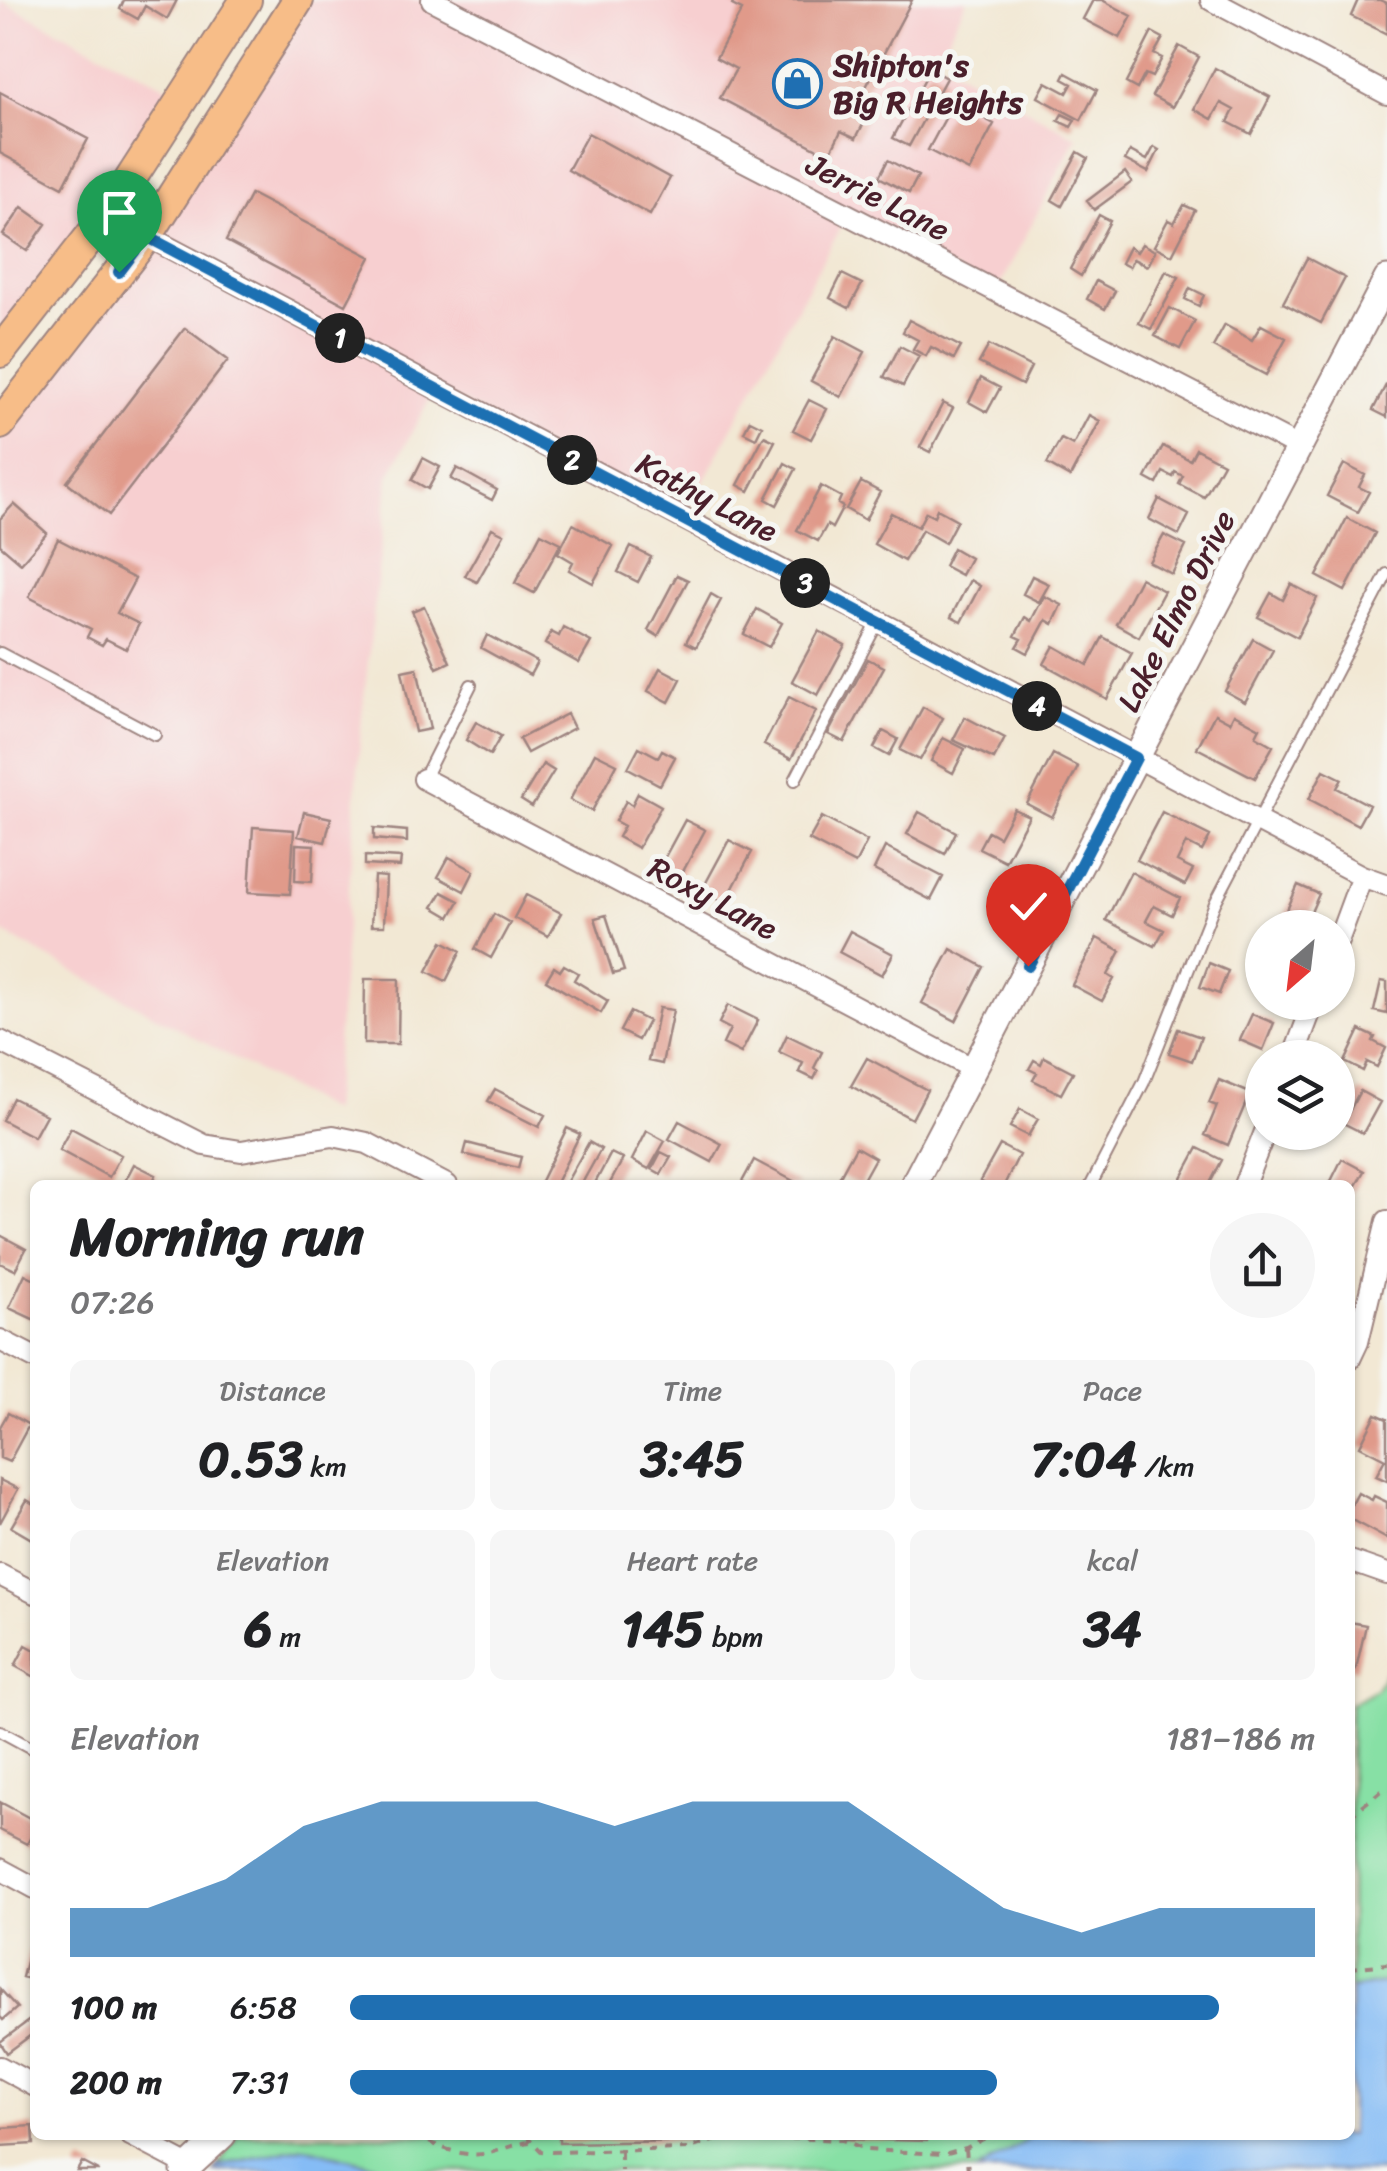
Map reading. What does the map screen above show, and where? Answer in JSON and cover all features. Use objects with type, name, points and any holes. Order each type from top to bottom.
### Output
[{"type":"main road","points":[[0,352],[108,214],[246,0]]},
{"type":"main road","points":[[0,424],[146,236],[298,0]]},
{"type":"street","name":"Jerrie Lane","points":[[432,0],[1298,447]]},
{"type":"street","points":[[1211,0],[1387,94]]},
{"type":"street","name":"Kathy Lane","points":[[108,214],[1136,758],[1362,876],[1387,885]]},
{"type":"street","name":"Lake Elmo Drive","points":[[916,1180],[1387,279]]},
{"type":"street","name":"Roxy Lane","points":[[424,779],[974,1070]]},
{"type":"street","points":[[1349,910],[1362,876]]},
{"type":"street","points":[[0,1041],[204,1145],[241,1151],[333,1136],[367,1143],[437,1180]]},
{"type":"street","points":[[1246,1180],[1258,1150]]},
{"type":"street","points":[[1355,1348],[1387,1221]]},
{"type":"street","points":[[0,1340],[30,1355]]},
{"type":"street","points":[[1355,1563],[1387,1574]]},
{"type":"street","points":[[0,1575],[30,1591]]},
{"type":"street","points":[[0,1869],[30,1885]]},
{"type":"street","points":[[0,2067],[30,2083]]},
{"type":"street","points":[[138,2140],[186,2168],[217,2140]]},
{"type":"lane","points":[[1094,1180],[1144,1082],[1215,904],[1387,574]]},
{"type":"lane","points":[[796,780],[878,622]]},
{"type":"lane","points":[[0,653],[155,735]]},
{"type":"lane","points":[[424,779],[472,684]]},
{"type":"lane","points":[[0,1731],[30,1747]]},
{"type":"path","points":[[1355,1812],[1387,1786]]},
{"type":"path","points":[[1355,1967],[1387,1964]]},
{"type":"path","points":[[427,2140],[444,2148],[484,2154],[530,2142],[552,2152],[621,2152],[688,2148],[715,2140]]},
{"type":"path","points":[[842,2140],[867,2150],[944,2154],[981,2140]]},
{"type":"path","points":[[966,2148],[968,2171]]},
{"type":"path","points":[[621,2152],[622,2171]]},
{"type":"shaded area","points":[[0,0],[184,96],[0,352]]},
{"type":"shaded area","points":[[298,0],[967,0],[936,60],[1077,137],[997,291],[847,215],[683,519],[435,388],[389,476],[362,715],[332,1112],[0,931],[0,420]]},
{"type":"green space","points":[[1387,1670],[1387,1982],[1355,1988],[1355,1701],[1376,1689]]},
{"type":"green space","points":[[235,2140],[1027,2140],[977,2171],[398,2171],[304,2147],[218,2166]]},
{"type":"water","points":[[1387,1982],[1387,2171],[977,2171],[1027,2140],[1355,2140],[1355,1988]]},
{"type":"water","points":[[304,2147],[398,2171],[214,2171],[218,2166]]},
{"type":"building","points":[[124,0],[177,0],[167,19],[145,6],[138,19],[120,9]]},
{"type":"building","name":"Shipton's Big R Heights","points":[[735,0],[912,0],[857,104],[870,111],[856,138],[841,131],[829,155],[720,98],[736,69],[716,58],[742,10],[732,5]]},
{"type":"building","points":[[1093,0],[1102,0],[1132,16],[1120,38],[1083,19]]},
{"type":"building","points":[[1358,0],[1387,3],[1387,34],[1351,16]]},
{"type":"building","points":[[1152,32],[1163,38],[1154,54],[1162,58],[1152,77],[1145,74],[1137,89],[1126,83]]},
{"type":"building","points":[[1179,46],[1199,57],[1172,107],[1152,96]]},
{"type":"building","points":[[1215,68],[1270,97],[1251,134],[1228,122],[1234,110],[1221,103],[1212,119],[1194,109]]},
{"type":"building","points":[[930,69],[946,78],[909,146],[893,138]]},
{"type":"building","points":[[1066,73],[1097,90],[1081,120],[1038,97],[1046,82],[1067,93],[1072,84],[1063,79]]},
{"type":"building","points":[[0,92],[88,139],[63,187],[0,153]]},
{"type":"building","points":[[954,102],[994,124],[969,171],[928,150]]},
{"type":"building","points":[[1062,114],[1075,120],[1071,127],[1058,121]]},
{"type":"building","points":[[588,133],[670,178],[650,215],[568,170]]},
{"type":"building","points":[[1154,147],[1159,150],[1148,172],[1125,160],[1130,151],[1147,160]]},
{"type":"building","points":[[1078,152],[1088,158],[1062,206],[1052,200]]},
{"type":"building","points":[[888,160],[918,176],[909,193],[879,177]]},
{"type":"building","points":[[1125,172],[1132,182],[1094,210],[1087,201]]},
{"type":"building","points":[[251,194],[371,257],[346,305],[226,241]]},
{"type":"building","points":[[1184,205],[1195,210],[1172,255],[1154,246],[1168,220],[1174,223]]},
{"type":"building","points":[[22,207],[46,224],[27,251],[3,235]]},
{"type":"building","points":[[1099,215],[1110,221],[1081,276],[1070,269]]},
{"type":"building","points":[[1142,244],[1155,251],[1148,266],[1133,259],[1129,267],[1121,263],[1129,247],[1137,252]]},
{"type":"building","points":[[1307,258],[1345,278],[1321,323],[1283,303]]},
{"type":"building","points":[[1166,271],[1179,277],[1151,329],[1139,323]]},
{"type":"building","points":[[842,274],[862,284],[849,308],[830,298]]},
{"type":"building","points":[[1096,281],[1115,291],[1105,309],[1087,299]]},
{"type":"building","points":[[1190,288],[1204,295],[1199,306],[1185,299]]},
{"type":"building","points":[[1170,308],[1195,321],[1180,349],[1155,336]]},
{"type":"building","points":[[909,320],[961,347],[954,359],[931,347],[926,356],[913,349],[918,340],[903,332]]},
{"type":"building","points":[[1225,325],[1252,340],[1261,325],[1286,338],[1266,375],[1213,347]]},
{"type":"building","points":[[185,328],[228,360],[109,515],[67,482]]},
{"type":"building","points":[[835,336],[865,352],[841,397],[811,381]]},
{"type":"building","points":[[989,345],[1031,367],[1022,385],[979,363]]},
{"type":"building","points":[[900,346],[919,356],[903,386],[884,377]]},
{"type":"building","points":[[981,378],[1000,388],[987,412],[969,402]]},
{"type":"building","points":[[1387,383],[1387,417],[1373,410]]},
{"type":"building","points":[[809,400],[827,409],[811,439],[793,430]]},
{"type":"building","points":[[943,403],[953,408],[930,452],[920,447]]},
{"type":"building","points":[[1089,415],[1100,421],[1070,477],[1047,464],[1061,439],[1073,445]]},
{"type":"building","points":[[750,420],[762,426],[756,438],[744,432]]},
{"type":"building","points":[[764,436],[775,441],[749,491],[738,485]]},
{"type":"building","points":[[1163,446],[1190,460],[1196,449],[1223,463],[1204,497],[1179,484],[1183,476],[1175,472],[1173,477],[1163,472],[1157,484],[1146,478]]},
{"type":"building","points":[[423,458],[440,467],[428,489],[412,480]]},
{"type":"building","points":[[785,463],[796,469],[777,505],[766,499]]},
{"type":"building","points":[[1344,464],[1365,475],[1359,487],[1369,492],[1358,512],[1327,496]]},
{"type":"building","points":[[457,468],[497,490],[492,500],[451,479]]},
{"type":"building","points":[[861,482],[880,492],[865,520],[846,509]]},
{"type":"building","points":[[821,486],[841,497],[838,504],[843,507],[832,528],[827,525],[818,541],[797,530]]},
{"type":"building","points":[[1159,499],[1189,515],[1179,535],[1149,519]]},
{"type":"building","points":[[14,504],[47,533],[21,563],[0,545],[0,519]]},
{"type":"building","points":[[937,509],[957,520],[945,543],[922,530],[904,561],[874,544],[891,513],[918,527],[926,512],[934,516]]},
{"type":"building","points":[[1347,518],[1375,533],[1345,591],[1317,576]]},
{"type":"building","points":[[573,524],[613,546],[593,583],[569,570],[573,562],[558,553]]},
{"type":"building","points":[[492,528],[504,534],[477,582],[465,576]]},
{"type":"building","points":[[541,533],[561,543],[534,593],[515,583]]},
{"type":"building","points":[[1164,535],[1186,546],[1172,574],[1149,562]]},
{"type":"building","points":[[58,539],[135,579],[117,613],[139,624],[126,649],[106,639],[102,645],[87,637],[91,629],[29,597]]},
{"type":"building","points":[[631,547],[651,557],[638,582],[618,572]]},
{"type":"building","points":[[953,548],[970,558],[961,575],[944,566]]},
{"type":"building","points":[[677,575],[688,580],[658,636],[648,630]]},
{"type":"building","points":[[1032,576],[1049,584],[1039,602],[1023,594]]},
{"type":"building","points":[[1140,578],[1164,591],[1139,637],[1116,624]]},
{"type":"building","points":[[970,580],[980,586],[961,622],[951,617]]},
{"type":"building","points":[[1291,584],[1317,598],[1297,637],[1258,617],[1271,593],[1283,600]]},
{"type":"building","points":[[711,594],[721,600],[696,647],[686,642]]},
{"type":"building","points":[[1044,596],[1062,605],[1053,624],[1046,620],[1028,653],[1017,647],[1022,639],[1015,636],[1025,617],[1031,621]]},
{"type":"building","points":[[424,606],[450,662],[437,668],[412,611]]},
{"type":"building","points":[[757,609],[782,623],[769,647],[744,634]]},
{"type":"building","points":[[563,627],[591,642],[579,663],[545,644],[551,632],[559,636]]},
{"type":"building","points":[[819,631],[845,645],[818,695],[792,681]]},
{"type":"building","points":[[487,635],[537,662],[530,675],[481,648]]},
{"type":"building","points":[[1103,637],[1132,653],[1107,699],[1044,664],[1054,646],[1088,665]]},
{"type":"building","points":[[1253,639],[1273,650],[1245,702],[1225,691]]},
{"type":"building","points":[[868,659],[884,667],[844,742],[828,734]]},
{"type":"building","points":[[417,668],[430,729],[415,732],[402,671]]},
{"type":"building","points":[[660,668],[681,679],[669,702],[648,691]]},
{"type":"building","points":[[789,697],[816,711],[791,759],[764,745]]},
{"type":"building","points":[[923,707],[943,718],[920,760],[900,750]]},
{"type":"building","points":[[567,714],[574,728],[527,753],[519,739]]},
{"type":"building","points":[[1215,714],[1230,722],[1234,714],[1260,728],[1256,736],[1273,746],[1255,778],[1197,748]]},
{"type":"building","points":[[965,717],[1005,738],[994,759],[953,740]]},
{"type":"building","points":[[476,722],[501,736],[490,755],[466,740]]},
{"type":"building","points":[[883,731],[898,739],[889,756],[874,748]]},
{"type":"building","points":[[943,738],[965,749],[953,773],[931,761]]},
{"type":"building","points":[[639,747],[658,757],[662,750],[675,757],[660,785],[628,768]]},
{"type":"building","points":[[595,753],[617,764],[592,811],[570,800]]},
{"type":"building","points":[[1053,754],[1078,767],[1052,817],[1027,804]]},
{"type":"building","points":[[543,764],[554,771],[532,807],[521,800]]},
{"type":"building","points":[[1324,770],[1342,779],[1337,788],[1369,805],[1358,825],[1309,799]]},
{"type":"building","points":[[638,793],[661,806],[638,848],[618,837],[624,826],[615,821],[626,801],[632,805]]},
{"type":"building","points":[[1014,809],[1029,816],[1005,861],[979,848],[988,831],[999,837]]},
{"type":"building","points":[[304,812],[331,818],[325,842],[298,836]]},
{"type":"building","points":[[919,812],[956,832],[945,854],[907,834]]},
{"type":"building","points":[[1162,812],[1210,836],[1202,851],[1186,843],[1177,862],[1193,870],[1185,885],[1137,860]]},
{"type":"building","points":[[822,817],[867,841],[855,864],[809,840]]},
{"type":"building","points":[[685,820],[705,830],[680,877],[660,866]]},
{"type":"building","points":[[253,827],[294,830],[290,894],[249,892]]},
{"type":"building","points":[[374,828],[407,831],[407,842],[374,839]]},
{"type":"building","points":[[729,840],[752,852],[725,903],[702,890]]},
{"type":"building","points":[[296,844],[314,845],[312,882],[295,881]]},
{"type":"building","points":[[885,847],[943,877],[931,900],[874,870]]},
{"type":"building","points":[[365,856],[401,858],[400,867],[365,865]]},
{"type":"building","points":[[449,857],[474,871],[464,891],[438,877]]},
{"type":"building","points":[[1131,872],[1180,898],[1172,915],[1154,906],[1146,921],[1164,930],[1155,946],[1106,920]]},
{"type":"building","points":[[374,876],[386,877],[384,926],[371,926]]},
{"type":"building","points":[[1298,885],[1319,894],[1312,910],[1287,910]]},
{"type":"building","points":[[442,892],[459,901],[450,917],[433,907]]},
{"type":"building","points":[[526,895],[561,913],[548,936],[514,918]]},
{"type":"building","points":[[494,914],[510,923],[491,958],[475,949]]},
{"type":"building","points":[[606,915],[624,971],[613,974],[595,918]]},
{"type":"building","points":[[850,931],[893,954],[882,975],[839,952]]},
{"type":"building","points":[[1097,938],[1121,951],[1108,975],[1114,979],[1102,1001],[1072,985]]},
{"type":"building","points":[[443,941],[461,951],[446,981],[427,971]]},
{"type":"building","points":[[951,949],[984,967],[956,1021],[922,1003]]},
{"type":"building","points":[[1209,963],[1228,971],[1219,994],[1200,987]]},
{"type":"building","points":[[564,965],[578,973],[574,980],[608,1001],[601,1013],[546,980],[554,967],[560,971]]},
{"type":"building","points":[[365,979],[399,979],[398,1044],[364,1044]]},
{"type":"building","points":[[1381,981],[1387,982],[1387,1014],[1374,1011]]},
{"type":"building","points":[[728,1005],[758,1020],[741,1053],[723,1044],[730,1029],[719,1023]]},
{"type":"building","points":[[659,1008],[673,1010],[662,1064],[648,1061]]},
{"type":"building","points":[[630,1012],[648,1021],[638,1040],[620,1031]]},
{"type":"building","points":[[1249,1020],[1274,1023],[1267,1040],[1240,1040]]},
{"type":"building","points":[[1178,1029],[1201,1037],[1192,1061],[1169,1053]]},
{"type":"building","points":[[1360,1030],[1386,1048],[1377,1067],[1367,1062],[1363,1071],[1355,1067],[1355,1041]]},
{"type":"building","points":[[787,1035],[822,1052],[814,1068],[818,1071],[814,1079],[799,1072],[803,1063],[779,1052]]},
{"type":"building","points":[[1044,1057],[1073,1072],[1061,1094],[1033,1080],[1037,1073],[1029,1069],[1034,1060],[1041,1064]]},
{"type":"building","points":[[867,1058],[927,1090],[912,1119],[851,1086]]},
{"type":"building","points":[[1219,1080],[1245,1091],[1245,1105],[1228,1145],[1205,1135],[1217,1106],[1209,1103]]},
{"type":"building","points":[[495,1089],[545,1115],[539,1127],[488,1101]]},
{"type":"building","points":[[1360,1091],[1380,1102],[1363,1133],[1355,1129],[1355,1100]]},
{"type":"building","points":[[13,1098],[46,1115],[34,1137],[2,1120]]},
{"type":"building","points":[[1020,1109],[1038,1119],[1028,1136],[1010,1127]]},
{"type":"building","points":[[679,1121],[722,1144],[712,1162],[669,1139]]},
{"type":"building","points":[[71,1128],[121,1155],[109,1177],[59,1150]]},
{"type":"building","points":[[567,1128],[580,1134],[557,1180],[541,1180]]},
{"type":"building","points":[[647,1131],[665,1141],[649,1169],[632,1160]]},
{"type":"building","points":[[589,1142],[601,1149],[584,1180],[568,1180]]},
{"type":"building","points":[[467,1143],[521,1157],[518,1168],[464,1154]]},
{"type":"building","points":[[1000,1145],[1019,1155],[1006,1180],[981,1180]]},
{"type":"building","points":[[856,1147],[875,1158],[863,1180],[840,1176]]},
{"type":"building","points":[[1198,1148],[1222,1160],[1212,1180],[1181,1180]]},
{"type":"building","points":[[661,1152],[671,1157],[661,1174],[652,1169]]},
{"type":"building","points":[[611,1153],[623,1159],[612,1180],[597,1180]]},
{"type":"building","points":[[1342,1159],[1364,1171],[1355,1187],[1355,1180],[1332,1180]]},
{"type":"building","points":[[754,1160],[792,1180],[743,1180]]},
{"type":"building","points":[[134,1164],[156,1175],[154,1180],[126,1180]]},
{"type":"building","points":[[0,1235],[26,1249],[15,1270],[0,1263]]},
{"type":"building","points":[[25,1274],[30,1276],[30,1318],[9,1308]]},
{"type":"building","points":[[8,1413],[29,1425],[9,1462],[0,1458],[0,1427]]},
{"type":"building","points":[[1376,1414],[1387,1419],[1387,1481],[1376,1476],[1385,1459],[1360,1446]]},
{"type":"building","points":[[0,1480],[18,1489],[0,1523]]},
{"type":"building","points":[[1358,1493],[1387,1502],[1387,1539],[1355,1522]]},
{"type":"building","points":[[27,1500],[30,1502],[30,1538],[11,1527]]},
{"type":"building","points":[[1355,1623],[1366,1625],[1355,1669]]},
{"type":"building","points":[[26,1645],[30,1647],[30,1674],[15,1666]]},
{"type":"building","points":[[0,1802],[30,1818],[27,1844],[0,1830]]},
{"type":"building","points":[[30,1947],[30,1979],[22,1977]]},
{"type":"building","points":[[0,1989],[17,2008],[3,2020],[0,2017]]},
{"type":"building","points":[[30,2020],[30,2036],[7,2053],[0,2042]]},
{"type":"building","points":[[30,2126],[30,2140],[34,2144],[0,2146],[0,2128]]},
{"type":"building","points":[[559,2140],[686,2140],[686,2141]]},
{"type":"building","points":[[82,2162],[99,2171],[77,2171]]},
{"type":"place","name":"Shipton's Big R Heights","points":[[798,83]]},
{"type":"route","points":[[119,272],[146,236],[1136,758],[1028,966]]}]
